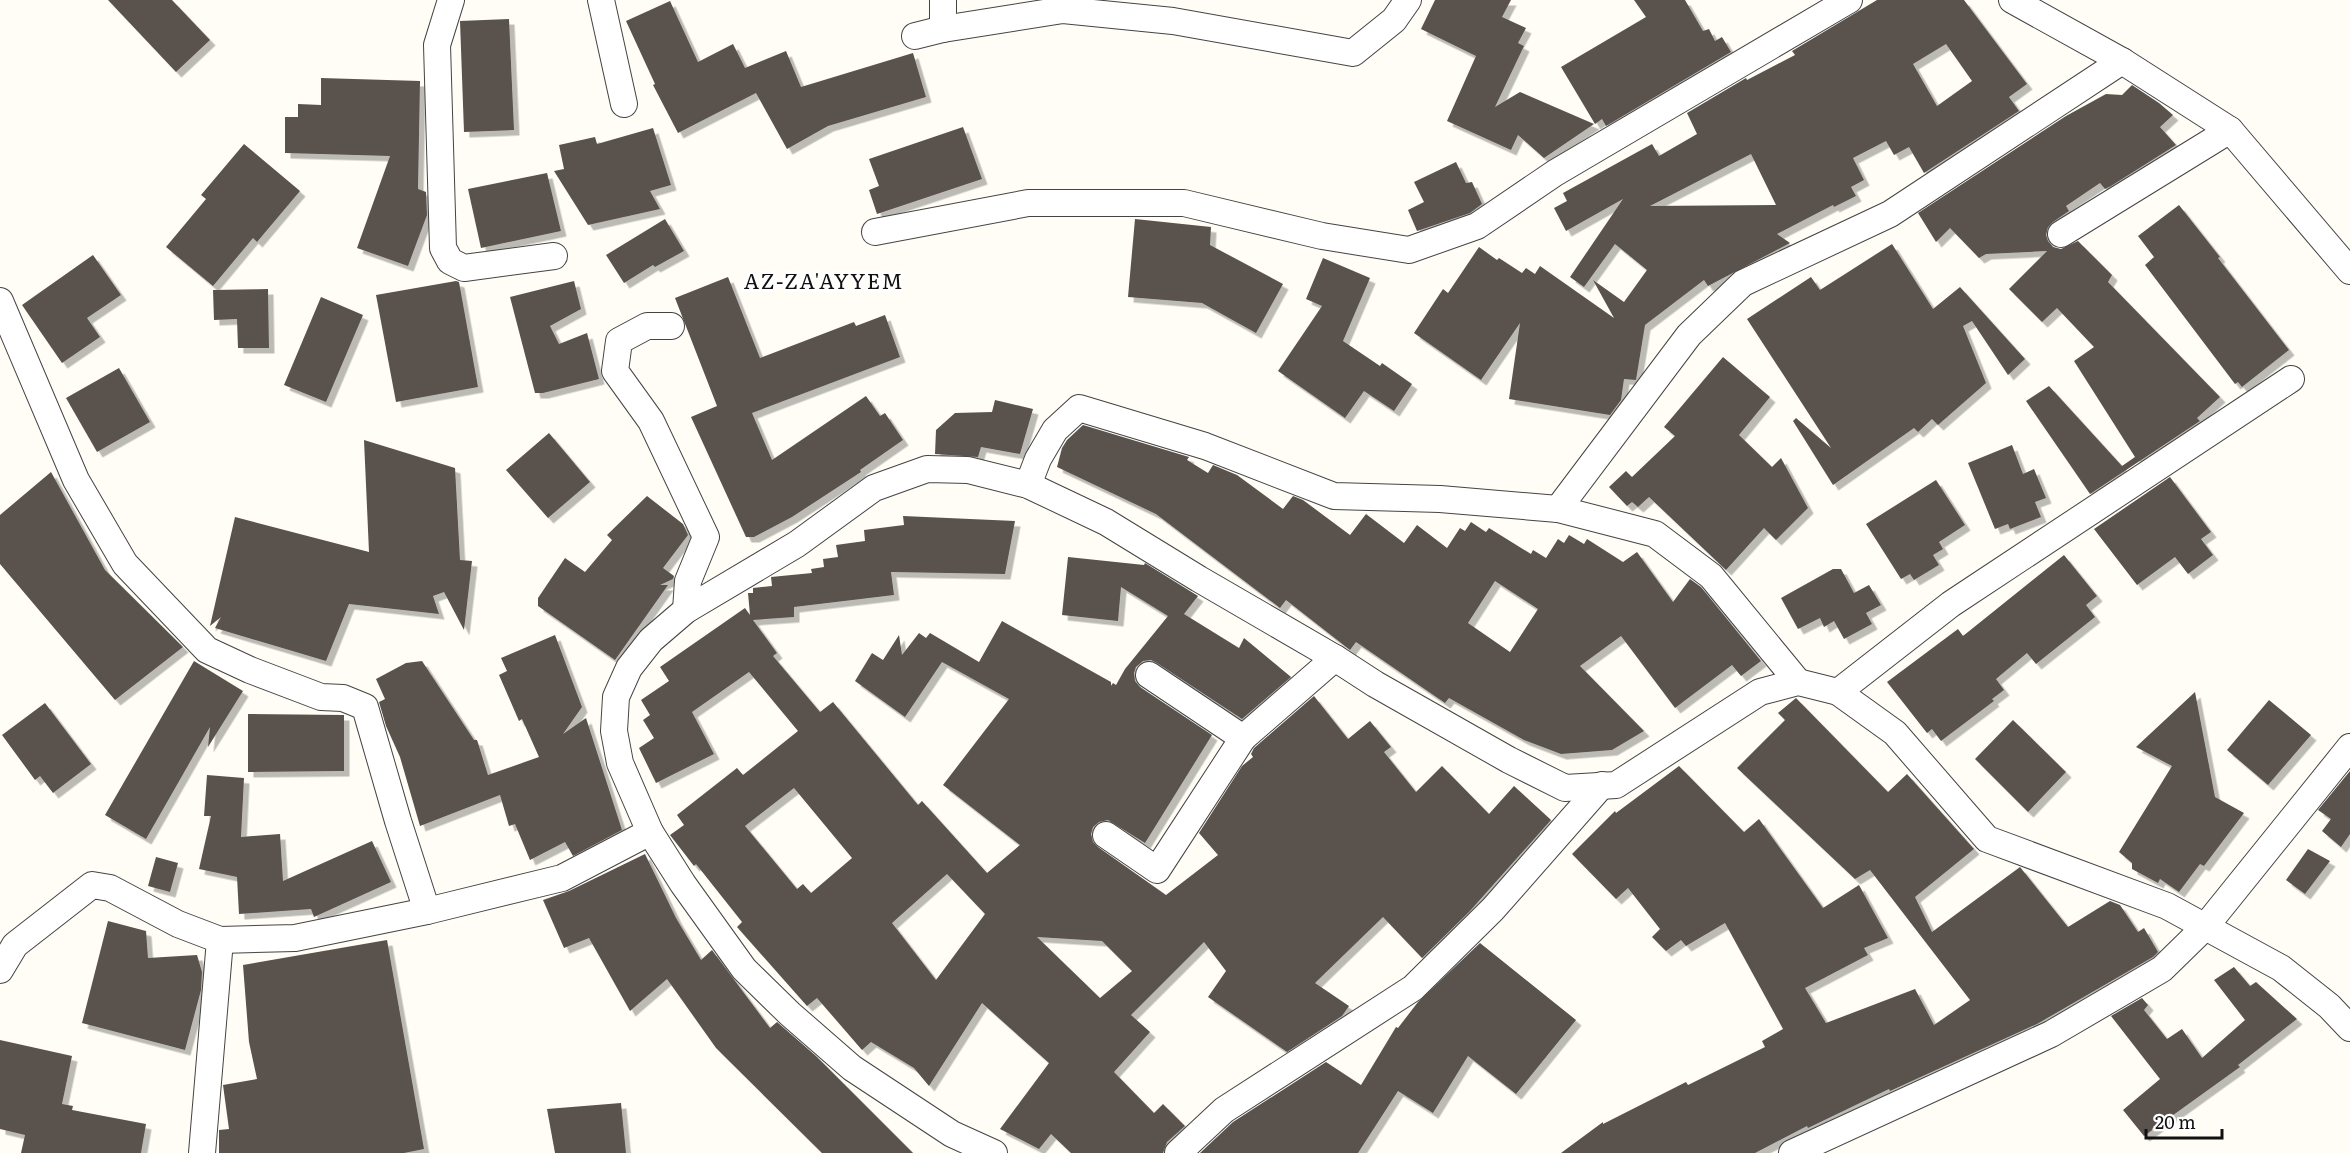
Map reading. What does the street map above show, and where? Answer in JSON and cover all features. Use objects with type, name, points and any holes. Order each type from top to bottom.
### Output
[{"type":"street","points":[[452,0],[437,45],[443,248],[450,261],[464,268],[554,256]]},
{"type":"street","points":[[601,0],[624,104]]},
{"type":"street","points":[[942,0],[943,29]]},
{"type":"street","points":[[915,36],[943,29],[1063,10],[1173,21],[1353,53],[1394,20],[1408,0]]},
{"type":"street","points":[[875,232],[1028,203],[1184,203],[1322,236],[1409,250],[1478,226],[1555,173],[1849,0]]},
{"type":"street","points":[[2012,0],[2122,61],[2230,130],[2350,271]]},
{"type":"street","points":[[1558,509],[1689,335],[1743,283],[1890,214],[2122,61]]},
{"type":"street","points":[[2061,234],[2230,130]]},
{"type":"street","points":[[0,301],[76,480],[125,564],[207,650],[250,670],[321,697],[343,698],[365,707],[427,911]]},
{"type":"street","points":[[671,326],[647,326],[619,341],[615,371],[651,421],[706,537],[688,581],[686,610]]},
{"type":"street","points":[[1838,692],[1951,604],[2291,379]]},
{"type":"street","points":[[1028,485],[1038,459],[1054,430],[1079,408],[1205,446],[1334,496],[1440,499],[1558,509],[1655,534],[1711,576],[1798,682]]},
{"type":"street","points":[[994,1153],[952,1134],[852,1068],[797,1021],[744,969],[683,884],[650,831],[620,763],[614,731],[616,697],[629,668],[651,640],[686,610],[797,544],[874,488],[927,469],[969,470],[1028,485],[1106,522],[1385,690],[1509,760],[1565,788],[1616,784],[1760,692],[1798,682],[1838,692],[1895,733],[1987,839],[2167,906],[2281,968],[2339,1009],[2350,1028]]},
{"type":"street","points":[[1106,835],[1156,870],[1243,738],[1335,658]]},
{"type":"street","points":[[1149,675],[1243,738]]},
{"type":"street","points":[[1792,1153],[2051,1034],[2162,969],[2205,927],[2350,747]]},
{"type":"street","points":[[1178,1153],[1224,1110],[1413,988],[1493,909],[1602,784]]},
{"type":"street","points":[[0,970],[15,945],[92,885],[110,888],[178,924],[220,940],[295,938],[427,911],[562,878],[650,831]]},
{"type":"street","points":[[202,1153],[220,940]]},
{"type":"building","points":[[108,0],[172,0],[210,40],[176,72]]},
{"type":"building","points":[[1435,0],[1511,0],[1502,17],[1526,28],[1518,43],[1524,46],[1495,107],[1520,92],[1594,124],[1544,158],[1518,135],[1511,150],[1447,121],[1476,56],[1421,29]]},
{"type":"building","points":[[1634,0],[1685,0],[1703,31],[1709,29],[1715,41],[1722,37],[1731,52],[1606,126],[1602,119],[1595,124],[1561,67],[1646,17]]},
{"type":"building","points":[[1877,0],[1964,0],[2027,84],[2009,97],[2019,111],[1924,173],[1909,147],[1894,155],[1886,141],[1853,158],[1864,180],[1851,187],[1856,196],[1834,207],[1833,205],[1777,234],[1790,243],[1708,286],[1704,280],[1645,325],[1636,380],[1624,379],[1621,400],[1610,415],[1509,399],[1520,323],[1481,380],[1414,333],[1443,289],[1448,293],[1479,247],[1497,260],[1499,258],[1522,273],[1526,268],[1535,274],[1540,266],[1614,318],[1593,280],[1624,302],[1647,270],[1615,244],[1584,287],[1570,277],[1623,199],[1566,231],[1554,208],[1567,201],[1563,193],[1652,144],[1659,156],[1697,134],[1687,113],[1746,78],[1747,80],[1795,55],[1792,51]],"holes":[[[1946,44],[1972,81],[1937,106],[1913,64]],[[1751,154],[1776,205],[1650,206]]]},
{"type":"building","points":[[670,1],[698,62],[733,44],[745,68],[786,51],[801,87],[913,53],[926,97],[828,126],[787,149],[756,93],[678,133],[653,85],[655,84],[626,21]]},
{"type":"building","points":[[509,19],[514,130],[464,132],[460,21]]},
{"type":"building","points":[[321,78],[420,81],[418,189],[426,192],[427,215],[408,266],[357,248],[390,156],[285,153],[285,117],[298,117],[298,104],[321,105]]},
{"type":"building","points":[[2132,85],[2173,115],[2160,127],[2176,145],[2111,186],[2105,189],[2100,183],[2066,206],[2069,211],[2048,227],[2046,235],[2053,247],[2061,249],[2078,241],[2112,275],[2108,282],[2220,397],[2197,418],[2200,421],[2090,494],[2026,401],[2049,386],[2122,466],[2135,457],[2074,361],[2094,347],[2057,308],[2042,322],[2009,289],[2047,251],[1986,254],[1979,258],[1950,228],[1936,242],[1918,213],[2066,116],[2106,94],[2122,95]]},
{"type":"building","points":[[963,127],[982,179],[877,214],[869,190],[879,186],[869,159]]},
{"type":"building","points":[[653,128],[671,185],[650,191],[660,209],[588,225],[554,171],[564,169],[559,145],[595,137],[597,144]]},
{"type":"building","points":[[244,144],[300,191],[257,242],[253,238],[213,286],[166,247],[206,199],[201,195]]},
{"type":"building","points":[[1456,162],[1466,183],[1472,182],[1482,204],[1470,213],[1417,231],[1408,210],[1424,202],[1414,182]]},
{"type":"building","points":[[547,173],[561,231],[481,248],[468,189]]},
{"type":"building","points":[[2179,205],[2289,350],[2242,387],[2238,382],[2235,384],[2145,265],[2154,257],[2138,236]]},
{"type":"building","points":[[665,219],[684,251],[655,267],[653,265],[624,283],[606,255]]},
{"type":"building","points":[[1135,219],[1211,227],[1210,245],[1283,284],[1256,333],[1202,303],[1128,297]]},
{"type":"building","points":[[1892,244],[1933,309],[1960,287],[2025,359],[2008,375],[1972,321],[1963,326],[1986,383],[1938,425],[1932,419],[1918,432],[1914,428],[1833,485],[1793,421],[1796,418],[1831,448],[1747,319],[1811,277],[1820,290]]},
{"type":"building","points":[[93,255],[121,295],[87,318],[100,337],[62,363],[22,305]]},
{"type":"building","points":[[1323,258],[1370,278],[1343,341],[1380,366],[1382,363],[1412,384],[1394,411],[1364,391],[1345,418],[1278,371],[1322,306],[1306,299]]},
{"type":"building","points":[[728,277],[760,358],[854,322],[856,326],[885,315],[900,357],[752,413],[772,460],[866,396],[880,416],[885,413],[903,440],[860,470],[861,472],[792,517],[754,537],[746,537],[691,417],[717,406],[675,298]]},
{"type":"building","points":[[574,281],[581,309],[550,326],[559,344],[587,333],[599,379],[535,393],[510,297]]},
{"type":"building","points":[[459,282],[478,387],[396,402],[376,295]]},
{"type":"building","points":[[268,289],[269,348],[238,348],[237,319],[214,320],[213,290]]},
{"type":"building","points":[[321,297],[363,315],[326,402],[284,385]]},
{"type":"building","points":[[1723,357],[1770,397],[1739,435],[1772,467],[1781,458],[1808,508],[1776,540],[1764,528],[1726,570],[1649,497],[1638,507],[1632,502],[1627,506],[1609,487],[1626,471],[1632,477],[1675,436],[1664,427]]},
{"type":"building","points":[[119,368],[150,422],[97,452],[66,398]]},
{"type":"building","points":[[995,400],[1033,409],[1020,454],[981,447],[978,457],[935,454],[936,430],[955,413],[992,412]]},
{"type":"building","points":[[1083,425],[1189,457],[1187,460],[1208,473],[1213,465],[1237,475],[1283,509],[1293,496],[1303,500],[1350,535],[1366,514],[1404,543],[1417,525],[1447,548],[1460,528],[1465,531],[1471,522],[1486,532],[1489,528],[1531,554],[1533,550],[1546,558],[1558,539],[1564,543],[1569,535],[1584,544],[1587,539],[1623,562],[1637,552],[1673,602],[1690,579],[1701,587],[1761,661],[1741,676],[1732,665],[1675,708],[1621,636],[1580,666],[1644,731],[1612,750],[1561,754],[1524,740],[1449,698],[1445,703],[1356,642],[1350,650],[1286,600],[1280,608],[1156,514],[1057,467],[1062,448]],"holes":[[[1495,581],[1538,609],[1510,652],[1468,623]]]},
{"type":"building","points":[[549,433],[590,482],[548,518],[506,470]]},
{"type":"building","points":[[364,440],[455,468],[460,560],[472,561],[464,630],[444,592],[433,596],[439,614],[349,604],[326,661],[215,628],[221,617],[210,626],[235,517],[369,552]]},
{"type":"building","points":[[2012,445],[2023,474],[2034,469],[2046,498],[2035,502],[2041,517],[2010,529],[2008,524],[1995,529],[1968,463]]},
{"type":"building","points":[[51,472],[105,570],[183,647],[115,700],[0,564],[0,515]]},
{"type":"building","points":[[2170,477],[2211,532],[2201,539],[2213,555],[2188,574],[2175,557],[2137,585],[2094,529]]},
{"type":"building","points":[[1936,480],[1965,525],[1939,542],[1943,549],[1933,555],[1939,565],[1914,580],[1910,574],[1901,579],[1866,524]]},
{"type":"building","points":[[647,496],[683,524],[688,535],[663,568],[674,576],[673,579],[660,585],[668,585],[615,660],[538,606],[538,598],[565,558],[585,572],[612,540],[607,535]]},
{"type":"building","points":[[903,516],[1015,521],[1005,574],[891,572],[894,595],[794,607],[794,617],[753,620],[777,653],[773,656],[820,712],[833,702],[918,805],[922,801],[987,873],[1020,845],[943,785],[1009,699],[942,662],[905,717],[855,681],[872,653],[883,660],[899,635],[902,655],[919,633],[926,638],[930,633],[979,662],[1002,621],[1111,682],[1111,686],[1113,683],[1116,685],[1125,669],[1168,616],[1121,587],[1118,621],[1062,615],[1068,557],[1144,565],[1145,563],[1198,596],[1184,614],[1239,648],[1244,638],[1291,677],[1242,719],[1151,660],[1143,661],[1136,667],[1135,681],[1140,687],[1212,735],[1145,843],[1108,820],[1099,822],[1093,827],[1091,834],[1093,842],[1098,847],[1166,895],[1218,855],[1199,833],[1242,766],[1253,757],[1251,754],[1254,748],[1314,696],[1348,739],[1370,721],[1391,747],[1384,752],[1416,792],[1442,766],[1489,814],[1514,786],[1551,820],[1469,912],[1422,958],[1383,917],[1315,983],[1349,1006],[1342,1016],[1287,1052],[1208,997],[1226,971],[1204,942],[1131,1015],[1150,1032],[1114,1072],[1154,1113],[1163,1104],[1185,1126],[1167,1142],[1163,1153],[1071,1153],[1051,1134],[1039,1149],[1000,1129],[1049,1063],[982,1003],[929,1086],[914,1068],[871,1042],[862,1050],[817,998],[807,1006],[737,927],[742,922],[670,835],[684,825],[677,815],[737,768],[743,775],[798,731],[749,672],[692,712],[714,754],[656,783],[639,748],[654,738],[643,720],[650,715],[641,700],[669,681],[660,667],[745,608],[750,615],[748,593],[753,593],[753,588],[772,586],[771,577],[812,573],[811,569],[824,567],[823,559],[838,557],[836,545],[865,541],[864,530],[904,525]],"holes":[[[794,788],[852,858],[811,893],[803,884],[797,889],[745,826]],[[947,874],[985,914],[936,980],[892,923]],[[1037,937],[1102,941],[1132,971],[1100,998]]]},
{"type":"building","points":[[2064,555],[2097,596],[2086,605],[2095,617],[2036,664],[2027,653],[1996,679],[2004,690],[1992,699],[1994,701],[1941,741],[1932,729],[1927,733],[1887,682],[1958,629],[1963,636]]},
{"type":"building","points":[[1833,569],[1841,569],[1854,593],[1869,585],[1881,605],[1866,613],[1872,624],[1844,639],[1834,621],[1824,627],[1820,618],[1798,629],[1781,598]]},
{"type":"building","points":[[555,635],[582,707],[563,734],[586,718],[622,830],[573,856],[565,842],[530,860],[515,824],[509,826],[500,795],[420,826],[400,757],[386,726],[379,702],[385,699],[376,679],[406,663],[422,661],[474,740],[477,740],[488,775],[539,757],[522,719],[519,721],[499,675],[507,671],[501,658]]},
{"type":"building","points":[[194,661],[243,691],[208,747],[210,727],[146,839],[105,815]]},
{"type":"building","points":[[2195,692],[2215,797],[2244,813],[2204,866],[2200,864],[2179,892],[2160,879],[2158,883],[2132,869],[2132,863],[2119,852],[2172,766],[2136,747]]},
{"type":"building","points":[[1796,698],[1888,792],[1907,774],[1974,849],[1915,897],[1932,932],[2020,867],[2068,927],[2110,901],[2120,905],[2138,932],[2144,928],[2158,952],[2037,1024],[1890,1091],[1889,1089],[1808,1128],[1807,1126],[1755,1153],[1561,1153],[1603,1122],[1603,1124],[1686,1082],[1688,1085],[1765,1047],[1762,1041],[1783,1029],[1725,923],[1686,946],[1681,940],[1666,951],[1652,937],[1660,929],[1628,888],[1616,899],[1572,854],[1615,811],[1616,813],[1679,766],[1744,832],[1759,819],[1823,908],[1859,885],[1888,938],[1864,948],[1868,955],[1805,988],[1826,1023],[1915,989],[1934,1025],[1970,1000],[1870,870],[1855,879],[1737,768],[1785,720],[1778,713]]},
{"type":"building","points":[[2269,700],[2311,735],[2268,785],[2227,750]]},
{"type":"building","points":[[45,703],[91,764],[53,793],[40,776],[35,780],[2,735]]},
{"type":"building","points":[[248,714],[344,715],[344,771],[248,772]]},
{"type":"building","points":[[2013,720],[2066,772],[2028,812],[1975,759]]},
{"type":"building","points":[[2350,771],[2350,834],[2341,847],[2322,831],[2331,819],[2318,810]]},
{"type":"building","points":[[207,775],[244,778],[241,837],[280,834],[283,881],[372,841],[391,882],[314,917],[311,909],[239,914],[237,877],[199,869],[211,816],[204,816]]},
{"type":"building","points":[[2308,849],[2330,861],[2305,894],[2286,880]]},
{"type":"building","points":[[645,854],[676,918],[701,960],[712,950],[770,1028],[777,1022],[816,1056],[913,1153],[822,1153],[716,1048],[667,979],[630,1011],[589,938],[564,948],[543,900],[569,891]]},
{"type":"building","points":[[156,857],[178,863],[170,892],[148,886]]},
{"type":"building","points":[[108,921],[146,931],[148,958],[197,955],[202,972],[201,990],[185,1050],[82,1023]]},
{"type":"building","points":[[387,940],[424,1149],[404,1153],[219,1153],[219,1130],[229,1129],[223,1085],[257,1079],[249,1042],[243,965]]},
{"type":"building","points":[[1480,943],[1576,1020],[1516,1094],[1468,1056],[1433,1113],[1398,1091],[1358,1153],[1200,1153],[1233,1122],[1326,1062],[1361,1085],[1396,1027],[1398,1028],[1418,1002]]},
{"type":"building","points":[[2234,967],[2250,986],[2256,982],[2297,1019],[2238,1065],[2240,1067],[2144,1136],[2123,1110],[2160,1079],[2111,1016],[2142,998],[2148,1005],[2144,1010],[2167,1039],[2182,1029],[2202,1058],[2245,1020],[2214,980]]},
{"type":"building","points":[[0,1040],[72,1056],[62,1104],[73,1106],[72,1110],[146,1124],[141,1153],[21,1153],[25,1135],[0,1129]]},
{"type":"building","points":[[621,1103],[626,1153],[555,1153],[547,1109]]},
{"type":"district","name":"AZ-ZA'AYYEM","points":[[824,279]]}]
